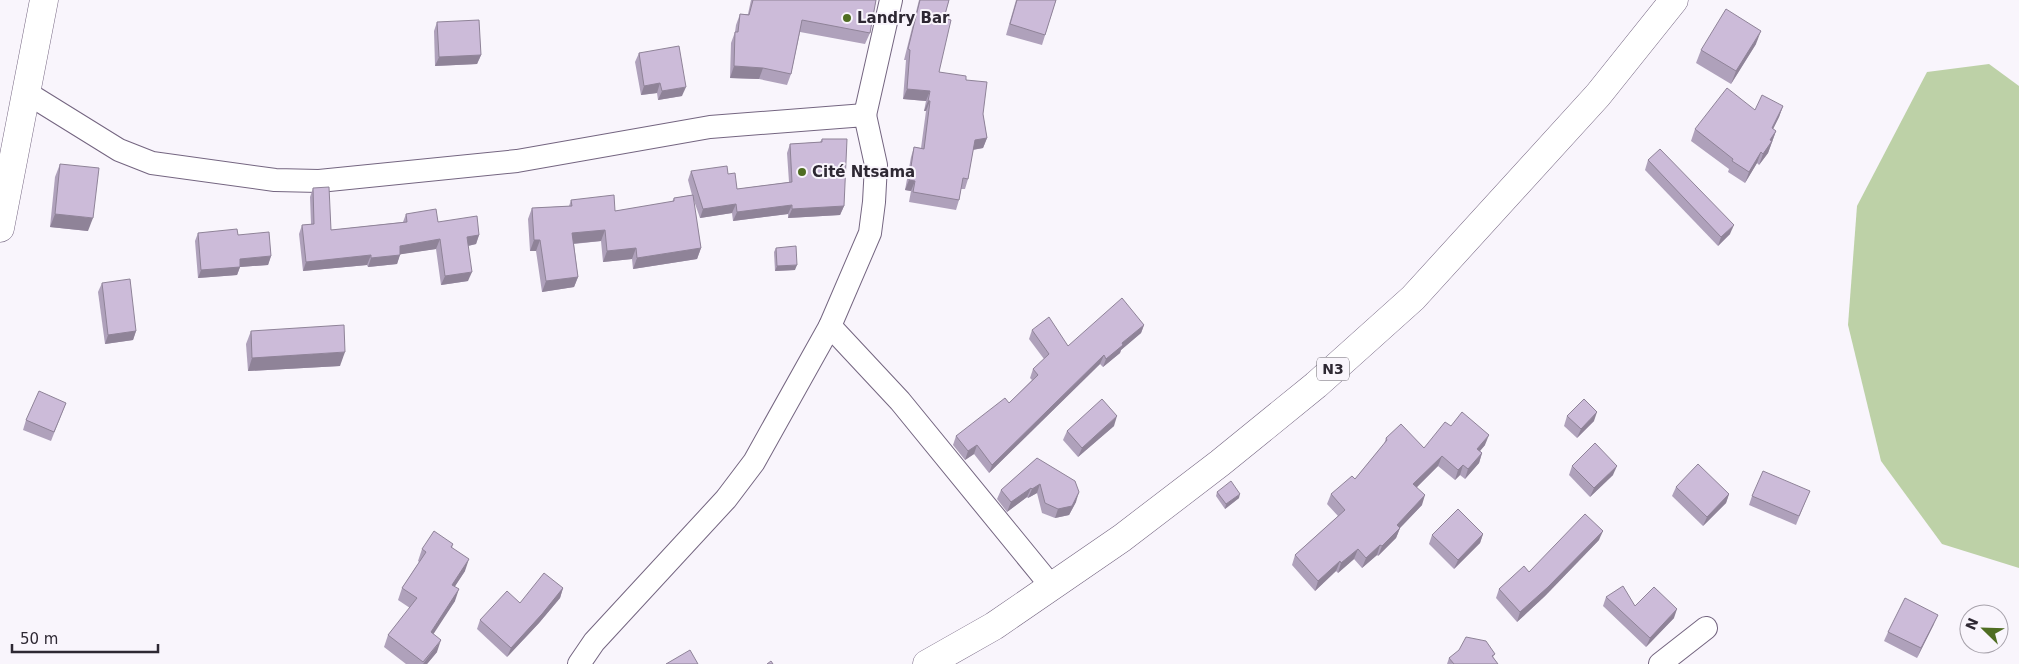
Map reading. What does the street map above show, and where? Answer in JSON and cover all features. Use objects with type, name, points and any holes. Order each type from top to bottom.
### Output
[{"type":"main road","points":[[0,228],[44,0]]},
{"type":"main road","name":"N3","points":[[927,664],[994,626],[1122,538],[1220,463],[1316,384],[1413,298],[1598,95],[1674,0]]},
{"type":"street","points":[[579,664],[594,642],[726,499],[754,462],[830,326],[870,233],[876,165],[865,115],[891,0]]},
{"type":"street","points":[[27,93],[119,150],[152,163],[275,180],[319,181],[517,161],[710,127],[865,115]]},
{"type":"street","points":[[830,326],[912,415],[1052,587]]},
{"type":"street","points":[[1660,664],[1706,628]]},
{"type":"green space","points":[[1989,64],[2019,86],[2019,568],[1942,544],[1881,461],[1848,325],[1857,206],[1927,72]]},
{"type":"building","points":[[753,0],[876,0],[870,33],[802,20],[791,74],[763,68],[734,66],[735,32],[738,32],[740,14],[749,15]]},
{"type":"building","points":[[920,0],[949,0],[944,18],[951,20],[939,72],[966,76],[966,80],[987,82],[983,114],[987,138],[975,140],[968,179],[963,178],[959,200],[913,192],[915,181],[909,180],[914,147],[924,149],[930,101],[928,101],[930,91],[907,89],[910,50],[908,49]]},
{"type":"building","points":[[1017,0],[1056,0],[1045,35],[1010,24]]},
{"type":"building","points":[[1726,9],[1761,31],[1736,71],[1701,50]]},
{"type":"building","points":[[479,20],[481,55],[439,57],[437,22]]},
{"type":"building","points":[[679,46],[686,87],[662,91],[660,83],[644,86],[639,53]]},
{"type":"building","points":[[1727,88],[1755,110],[1762,95],[1783,106],[1772,128],[1776,131],[1770,140],[1772,141],[1763,154],[1761,152],[1749,172],[1732,161],[1733,159],[1695,129]]},
{"type":"building","points":[[822,139],[847,139],[844,206],[792,209],[792,205],[737,212],[736,204],[703,209],[691,171],[727,166],[728,174],[735,173],[737,189],[792,182],[790,144],[822,142]]},
{"type":"building","points":[[1660,149],[1734,225],[1721,237],[1648,160]]},
{"type":"building","points":[[60,164],[99,168],[93,218],[55,214]]},
{"type":"building","points":[[329,187],[331,230],[407,222],[406,214],[436,209],[438,222],[477,216],[479,235],[467,237],[472,272],[445,276],[440,239],[400,246],[400,255],[371,258],[371,255],[306,262],[302,225],[314,224],[313,188]]},
{"type":"building","points":[[614,195],[615,211],[674,201],[674,198],[693,195],[701,248],[637,258],[636,248],[607,251],[605,230],[572,233],[578,277],[546,281],[540,240],[534,240],[532,208],[572,206],[571,200]]},
{"type":"building","points":[[237,229],[238,235],[269,232],[271,256],[240,259],[240,267],[201,270],[198,233]]},
{"type":"building","points":[[796,246],[797,265],[777,266],[776,248]]},
{"type":"building","points":[[130,279],[136,331],[108,335],[102,283]]},
{"type":"building","points":[[1122,298],[1144,325],[1106,359],[1104,355],[992,465],[977,445],[968,451],[956,436],[1005,398],[1009,403],[1038,375],[1033,369],[1049,354],[1032,330],[1049,317],[1068,346]]},
{"type":"building","points":[[344,325],[345,352],[252,358],[251,331]]},
{"type":"building","points":[[39,391],[66,403],[54,432],[26,420]]},
{"type":"building","points":[[1102,399],[1117,416],[1082,448],[1067,431]]},
{"type":"building","points":[[1584,399],[1597,412],[1581,429],[1567,416]]},
{"type":"building","points":[[1462,412],[1489,435],[1477,449],[1482,453],[1468,469],[1463,465],[1458,470],[1442,456],[1413,484],[1425,495],[1397,525],[1400,528],[1382,546],[1380,545],[1366,558],[1358,549],[1341,563],[1340,561],[1318,581],[1295,555],[1345,510],[1331,494],[1352,476],[1355,479],[1387,440],[1386,438],[1401,424],[1424,448],[1445,422],[1451,426]]},
{"type":"building","points":[[1595,443],[1617,466],[1594,488],[1572,466]]},
{"type":"building","points":[[1037,458],[1075,481],[1079,492],[1072,506],[1058,509],[1045,503],[1040,484],[1011,502],[1001,490]]},
{"type":"building","points":[[1698,464],[1729,494],[1707,517],[1676,487]]},
{"type":"building","points":[[1763,471],[1810,491],[1799,516],[1752,496]]},
{"type":"building","points":[[1231,481],[1240,494],[1226,504],[1217,492]]},
{"type":"building","points":[[1458,509],[1483,534],[1458,560],[1432,535]]},
{"type":"building","points":[[1585,514],[1603,531],[1548,587],[1520,612],[1499,589],[1524,566],[1529,572]]},
{"type":"building","points":[[434,531],[453,544],[451,547],[469,559],[452,585],[459,589],[431,632],[441,640],[423,662],[388,635],[417,598],[402,588],[426,552],[422,549]]},
{"type":"building","points":[[544,573],[563,588],[511,648],[480,620],[507,591],[520,603]]},
{"type":"building","points":[[1623,586],[1635,606],[1654,587],[1677,609],[1650,638],[1606,597]]},
{"type":"building","points":[[1905,598],[1938,615],[1921,648],[1888,632]]},
{"type":"building","points":[[1466,637],[1486,641],[1495,654],[1492,656],[1498,664],[1454,664],[1449,658],[1459,650]]},
{"type":"building","points":[[690,650],[698,664],[666,664]]},
{"type":"place","name":"Landry Bar","points":[[847,18]]},
{"type":"place","name":"Cité Ntsama","points":[[802,172]]}]
